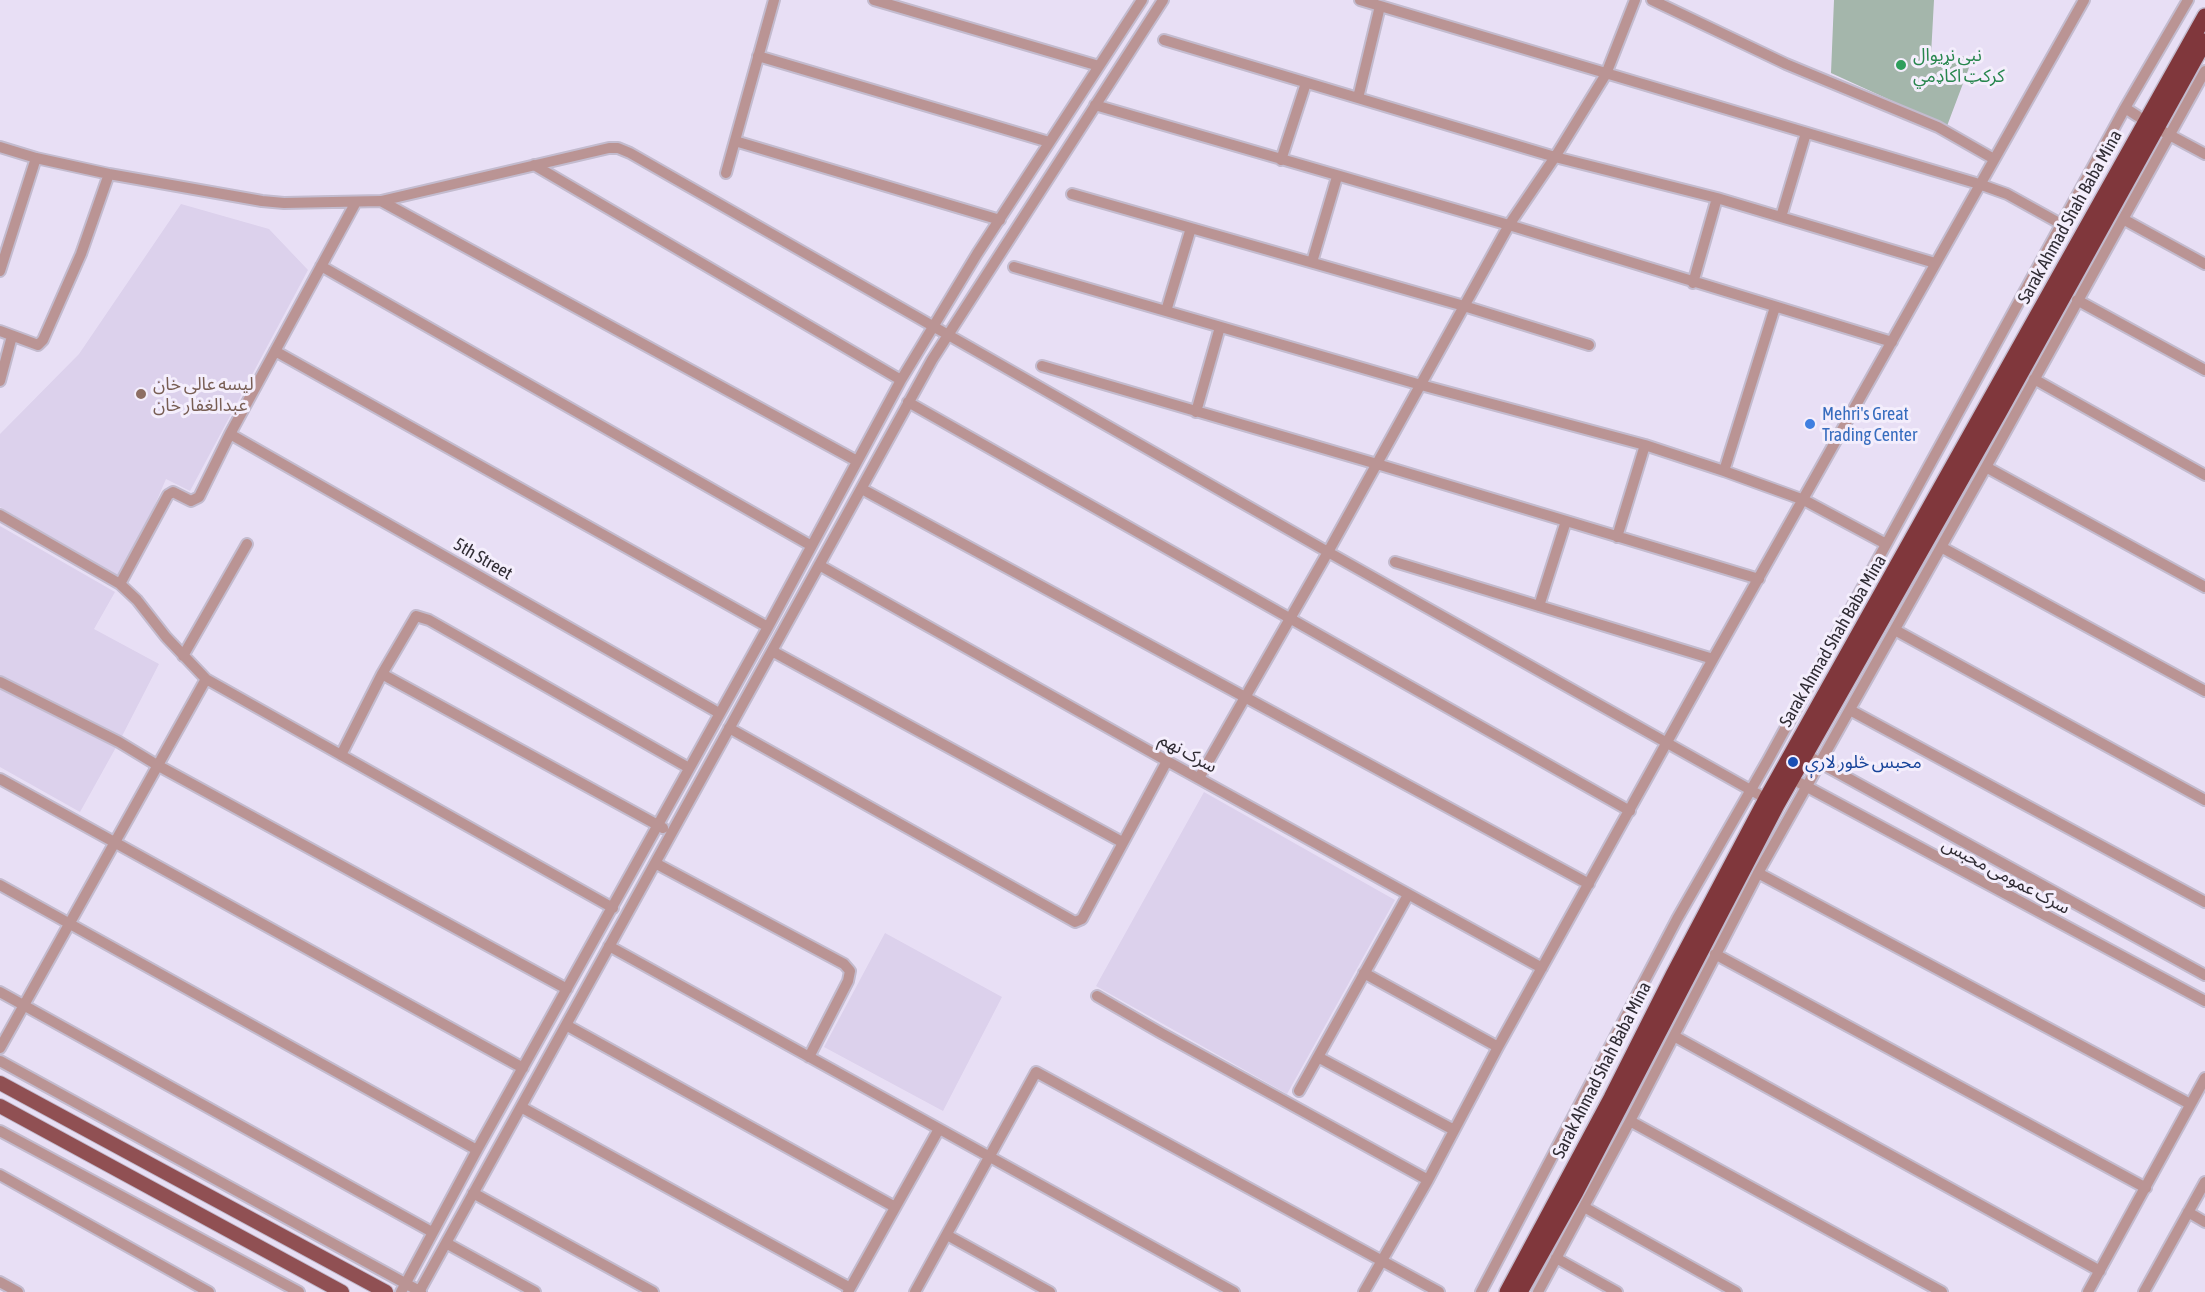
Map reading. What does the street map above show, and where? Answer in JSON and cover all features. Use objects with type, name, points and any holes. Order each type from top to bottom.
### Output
[{"type":"highway","name":"Sarak Ahmad Shah Baba Mina","points":[[1507,1292],[1606,1108],[1672,975],[1772,802],[1921,525],[2157,127],[2205,16]]},
{"type":"highway","points":[[1520,1292],[1581,1182],[1772,802],[1792,778],[1806,755],[2205,41]]},
{"type":"main road","points":[[0,1083],[386,1292]]},
{"type":"main road","points":[[0,1106],[342,1292]]},
{"type":"street","points":[[726,173],[774,0]]},
{"type":"street","points":[[874,0],[1099,66]]},
{"type":"street","points":[[403,1287],[768,627],[810,545],[901,380],[999,220],[1142,0]]},
{"type":"street","points":[[0,1061],[403,1287],[420,1292],[947,334],[1163,0]]},
{"type":"street","points":[[1360,0],[1979,184],[2007,194],[2061,224]]},
{"type":"street","points":[[1199,778],[1329,552],[1509,225],[1555,157],[1606,74],[1635,0]]},
{"type":"street","points":[[1652,0],[1786,64],[1938,127],[1994,159]]},
{"type":"street","points":[[1364,1292],[1428,1180],[1498,1047],[1713,659],[2084,0]]},
{"type":"street","points":[[1481,1292],[1677,919],[2125,108],[2188,0]]},
{"type":"street","points":[[1358,98],[1380,6]]},
{"type":"street","points":[[1164,40],[1555,157],[1718,198],[1935,263]]},
{"type":"street","points":[[758,56],[1049,142]]},
{"type":"street","points":[[1538,1292],[1630,1121],[1758,873],[2122,219],[2157,127],[2205,71]]},
{"type":"street","points":[[1281,160],[1306,83]]},
{"type":"street","points":[[1095,105],[1509,225],[1892,342]]},
{"type":"street","points":[[2125,108],[2205,154]]},
{"type":"street","points":[[1781,217],[1806,133]]},
{"type":"street","points":[[735,141],[999,220]]},
{"type":"street","points":[[0,147],[36,158],[109,174],[284,203],[381,201],[609,148],[618,148],[934,325],[1329,552],[1772,802]]},
{"type":"street","points":[[0,271],[36,158]]},
{"type":"street","points":[[534,165],[901,380]]},
{"type":"street","points":[[0,331],[38,345],[43,340],[81,254],[109,174]]},
{"type":"street","points":[[1312,262],[1337,177]]},
{"type":"street","points":[[1072,194],[1464,306],[1589,345]]},
{"type":"street","points":[[1693,283],[1718,198]]},
{"type":"street","points":[[381,201],[857,461]]},
{"type":"street","points":[[120,584],[168,495],[173,492],[191,501],[199,497],[230,434],[356,202]]},
{"type":"street","points":[[2122,219],[2205,264]]},
{"type":"street","points":[[1166,311],[1191,228]]},
{"type":"street","points":[[321,266],[810,545]]},
{"type":"street","points":[[1014,267],[1421,385],[1645,445],[1804,500],[1886,544]]},
{"type":"street","points":[[2077,300],[2205,370]]},
{"type":"street","points":[[1724,471],[1775,307]]},
{"type":"street","points":[[1196,412],[1220,327]]},
{"type":"street","points":[[0,381],[12,336]]},
{"type":"street","points":[[275,351],[768,627]]},
{"type":"street","points":[[1042,366],[1759,579]]},
{"type":"street","points":[[2034,379],[2205,475]]},
{"type":"street","points":[[908,402],[1630,811]]},
{"type":"street","name":"5th Street","points":[[230,434],[719,713]]},
{"type":"street","points":[[1617,537],[1645,445]]},
{"type":"street","points":[[1986,467],[2205,587]]},
{"type":"street","points":[[862,489],[1589,885]]},
{"type":"street","points":[[0,515],[120,584],[137,600],[183,656],[206,679],[613,908]]},
{"type":"street","points":[[1539,606],[1566,521]]},
{"type":"street","points":[[183,656],[247,544]]},
{"type":"street","points":[[1941,546],[2205,691]]},
{"type":"street","points":[[1395,562],[1713,659]]},
{"type":"street","name":"سرک نهم","points":[[819,566],[1542,968]]},
{"type":"street","points":[[341,755],[382,674],[416,616],[429,620],[689,768]]},
{"type":"street","points":[[1895,630],[2205,800]]},
{"type":"street","points":[[772,651],[1122,842]]},
{"type":"street","points":[[382,674],[671,833]]},
{"type":"street","points":[[0,1048],[206,679]]},
{"type":"street","points":[[0,682],[119,742],[567,989]]},
{"type":"street","points":[[1850,710],[2205,902]]},
{"type":"street","points":[[729,728],[1075,922],[1082,919],[1167,761]]},
{"type":"street","name":"سرک عمومی محبس","points":[[1806,755],[2205,975]]},
{"type":"street","name":"سرک عمومی محبس","points":[[1792,778],[2205,1000]]},
{"type":"street","points":[[0,779],[523,1068]]},
{"type":"street","points":[[655,863],[844,964],[850,971],[848,981],[809,1057]]},
{"type":"street","points":[[1758,873],[2190,1104]]},
{"type":"street","points":[[0,885],[477,1150]]},
{"type":"street","points":[[1299,1091],[1408,895]]},
{"type":"street","points":[[609,946],[1234,1292]]},
{"type":"street","points":[[1715,954],[2146,1188]]},
{"type":"street","points":[[1364,973],[1498,1047]]},
{"type":"street","points":[[0,992],[432,1232]]},
{"type":"street","points":[[1097,996],[1428,1180]]},
{"type":"street","points":[[566,1025],[895,1207]]},
{"type":"street","points":[[1674,1036],[2100,1272]]},
{"type":"street","points":[[1317,1057],[1454,1130]]},
{"type":"street","points":[[915,1292],[1034,1074],[1039,1072],[1439,1292]]},
{"type":"street","points":[[2088,1292],[2205,1078]]},
{"type":"street","points":[[521,1107],[849,1290],[939,1128]]},
{"type":"street","points":[[1630,1121],[1942,1292]]},
{"type":"street","points":[[0,1131],[299,1292]]},
{"type":"street","points":[[0,1176],[209,1292]]},
{"type":"street","points":[[2144,1292],[2205,1182]]},
{"type":"street","points":[[473,1193],[653,1292]]},
{"type":"street","points":[[1584,1207],[1736,1292]]},
{"type":"street","points":[[2188,1212],[2205,1222]]},
{"type":"street","points":[[947,1235],[1050,1292]]},
{"type":"street","points":[[446,1243],[535,1292]]},
{"type":"street","points":[[1556,1258],[1617,1292]]},
{"type":"street","points":[[0,1282],[18,1292]]},
{"type":"shaded area","name":"لیسه عالی خان عبدالغفار خان","points":[[181,204],[269,229],[308,270],[190,491],[166,479],[123,579],[0,507],[0,434],[79,354]]},
{"type":"shaded area","points":[[0,526],[115,592],[94,629],[159,664],[80,812],[0,767]]},
{"type":"shaded area","points":[[1204,792],[1395,900],[1287,1094],[1096,986]]},
{"type":"shaded area","points":[[885,933],[1002,997],[943,1111],[824,1047]]},
{"type":"green space","name":"نبی نړیوال کرکټ اکاډمي","points":[[1834,0],[1934,0],[1931,55],[1973,57],[1947,126],[1831,73]]},
{"type":"place","name":"نبی نړیوال کرکټ اکاډمي","points":[[1901,65]]},
{"type":"place","name":"لیسه عالی خان عبدالغفار خان","points":[[141,394]]},
{"type":"place","name":"Mehri's Great Trading Center","points":[[1810,424]]},
{"type":"place","name":"محبس څلور لارې","points":[[1793,762]]}]
